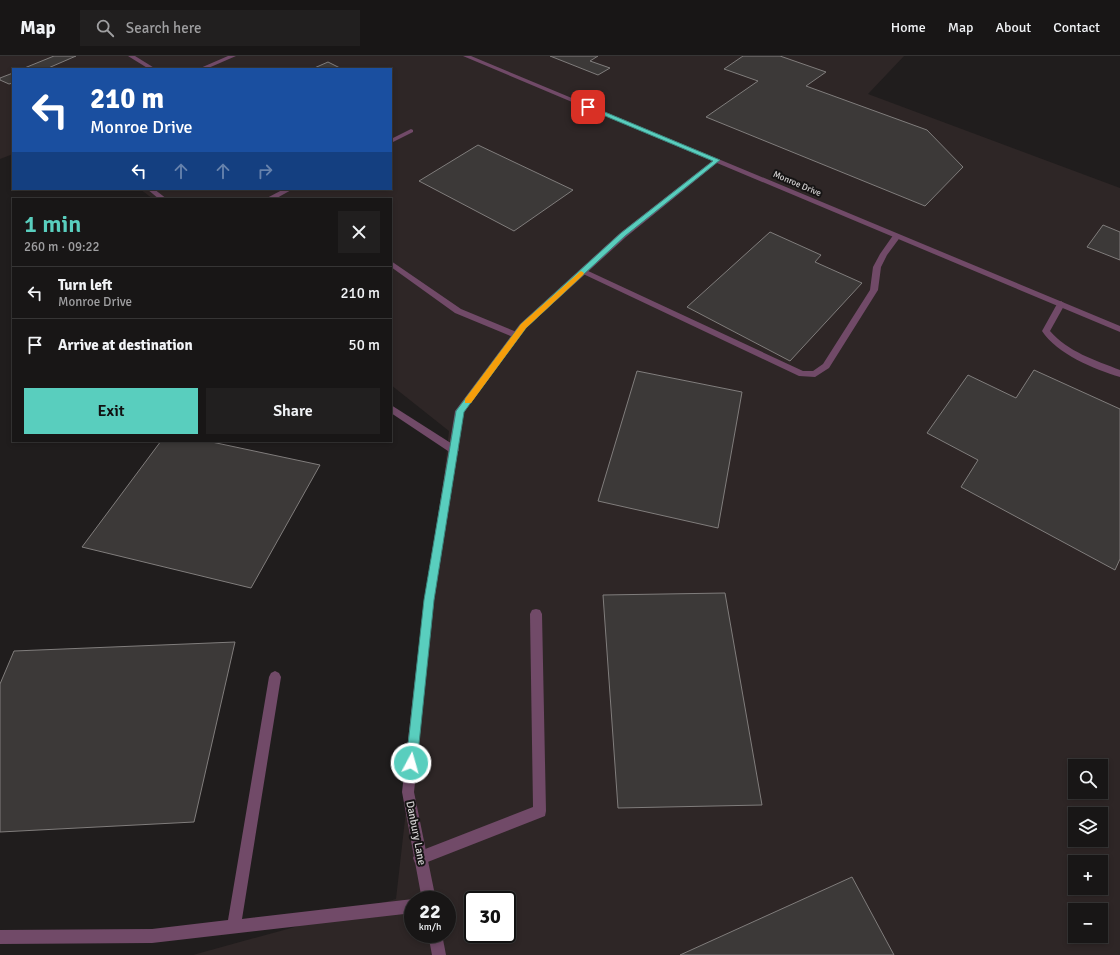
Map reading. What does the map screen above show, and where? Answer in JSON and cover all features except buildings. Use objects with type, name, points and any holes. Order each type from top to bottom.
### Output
[{"type":"street","points":[[131,56],[151,68]]},
{"type":"street","points":[[203,68],[233,56]]},
{"type":"street","name":"Monroe Drive","points":[[466,56],[1120,329]]},
{"type":"street","points":[[392,140],[411,131]]},
{"type":"street","name":"Danbury Lane","points":[[427,891],[408,792],[429,600],[460,411],[523,326],[623,235],[717,160]]},
{"type":"street","points":[[151,190],[162,198]]},
{"type":"street","points":[[271,198],[288,190]]},
{"type":"street","points":[[583,272],[802,374],[815,374],[826,366],[874,290],[873,278],[879,261],[897,236]]},
{"type":"street","points":[[392,264],[458,311],[516,335]]},
{"type":"street","points":[[1061,304],[1046,331],[1052,341],[1079,356],[1120,374]]},
{"type":"street","points":[[392,409],[454,450]]},
{"type":"street","points":[[420,858],[540,811],[536,614]]},
{"type":"street","points":[[234,926],[275,677]]},
{"type":"street","points":[[0,937],[152,936],[404,907]]},
{"type":"street","points":[[437,943],[439,955]]},
{"type":"shaded area","points":[[0,56],[904,56],[868,94],[1120,188],[1120,955],[193,955],[396,899],[449,431],[392,386],[392,198],[152,198],[141,190],[392,190],[392,68],[12,68],[12,154],[0,159]]},
{"type":"slow traffic","points":[[468,401],[523,326],[581,273]]},
{"type":"route","points":[[411,763],[429,600],[460,411],[523,326],[623,235],[717,160],[588,107]]}]
